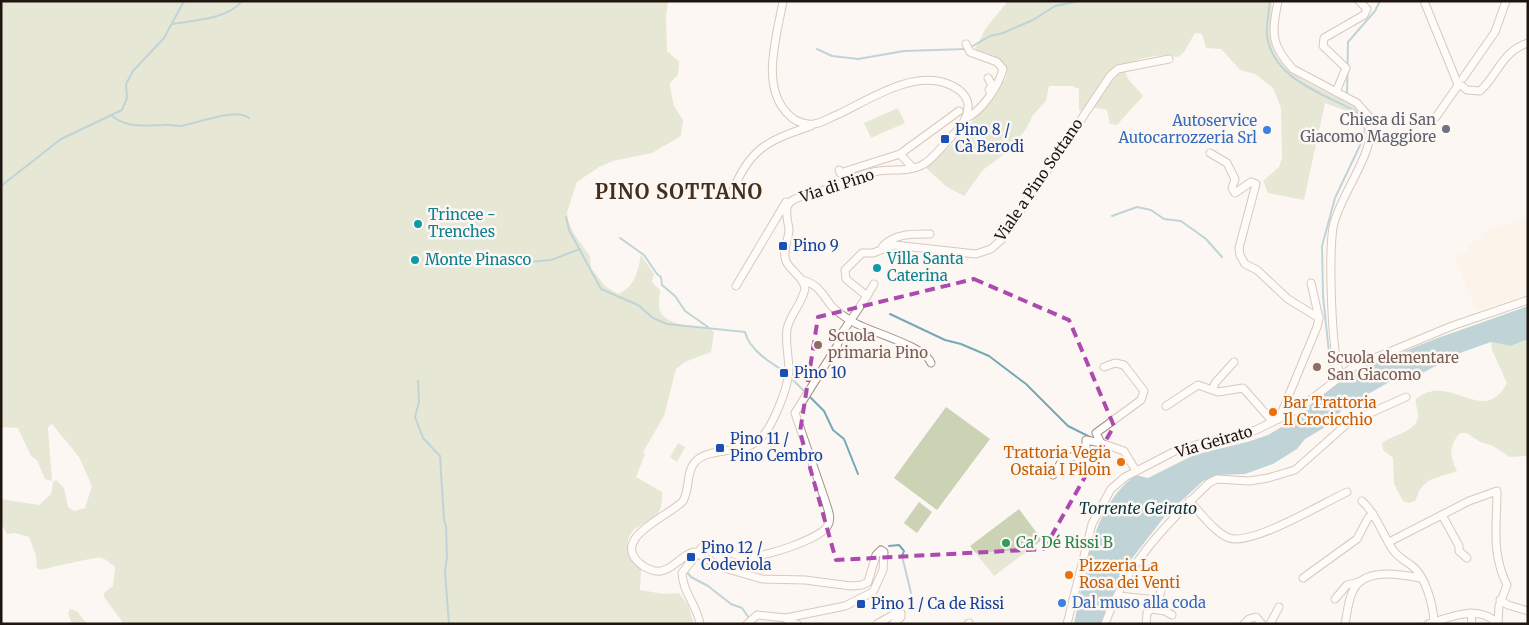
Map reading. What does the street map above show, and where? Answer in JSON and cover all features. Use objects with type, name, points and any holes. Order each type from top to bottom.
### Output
[{"type":"street","points":[[783,1],[773,62],[773,79],[777,100],[793,119],[813,124]]},
{"type":"street","points":[[1278,1],[1273,38],[1280,54],[1294,69],[1360,105],[1368,115],[1372,125],[1370,142],[1334,223],[1330,242],[1336,347],[1340,376]]},
{"type":"street","points":[[1336,92],[1346,68],[1323,46],[1323,39],[1364,15],[1367,9],[1359,1]]},
{"type":"street","points":[[1424,1],[1461,81],[1470,91],[1480,91],[1507,55],[1513,49],[1528,42]]},
{"type":"street","points":[[1436,117],[1495,32],[1506,1]]},
{"type":"street","points":[[965,119],[974,114],[988,97],[1003,70],[997,62],[970,52],[966,44]]},
{"type":"street","name":"Viale a Pino Sottano","points":[[867,296],[846,278],[845,270],[862,253],[894,245],[976,254],[991,248],[1001,240],[1104,85],[1118,69],[1169,59]]},
{"type":"street","points":[[839,170],[840,173],[864,167],[900,154],[976,104],[990,88],[992,83],[988,78]]},
{"type":"street","points":[[731,195],[738,178],[758,149],[903,84],[930,80],[951,85],[965,97],[963,111]]},
{"type":"street","name":"Via di Pino","points":[[802,280],[788,264],[784,253],[789,233],[786,212],[788,205],[796,198],[821,192],[868,173],[913,168],[924,164],[959,129],[965,119],[963,111]]},
{"type":"street","points":[[1210,153],[1227,163],[1235,179],[1232,188],[1235,193],[1251,182],[1256,184],[1239,248],[1242,260],[1288,299],[1319,318]]},
{"type":"street","points":[[900,154],[913,168]]},
{"type":"street","points":[[736,286],[787,200],[797,193],[802,193],[805,196]]},
{"type":"street","name":"Viale a Pino Sottano","points":[[882,249],[887,243],[903,236],[930,234]]},
{"type":"street","points":[[802,280],[812,283],[819,288],[830,305],[850,321],[905,345],[928,357],[931,363]]},
{"type":"street","points":[[747,624],[757,615],[786,618],[845,606],[873,592],[883,570],[884,552],[881,550],[877,553],[868,582],[862,585],[851,586],[805,580],[762,579],[724,568],[698,554],[690,552],[667,569],[656,571],[645,567],[637,561],[633,553],[633,543],[640,531],[683,501],[691,470],[696,461],[705,456],[746,447],[758,442],[766,433],[786,384],[789,369],[787,330],[804,295],[805,288],[802,280]]},
{"type":"street","points":[[1166,406],[1198,385],[1218,392],[1243,388],[1276,420],[1317,327],[1319,318],[1311,283]]},
{"type":"street","points":[[700,624],[696,607],[684,587],[682,573],[705,545],[733,556],[760,556],[820,534],[827,527],[830,517],[826,502],[795,413],[874,284]]},
{"type":"street","name":"Via Geirato","points":[[1067,624],[1092,524],[1111,489],[1136,471],[1179,449],[1256,430],[1300,408],[1327,385],[1353,367],[1452,326],[1528,300]]},
{"type":"street","points":[[1213,390],[1214,383],[1234,362]]},
{"type":"street","points":[[1101,443],[1097,438],[1097,432],[1128,410],[1142,398],[1144,393],[1125,366],[1117,363],[1104,367]]},
{"type":"street","points":[[1105,624],[1135,564],[1153,539],[1189,501],[1213,480],[1249,481],[1295,470],[1348,423],[1406,397]]},
{"type":"street","points":[[1053,475],[1062,461],[1086,451],[1086,440],[1124,451],[1136,471]]},
{"type":"street","points":[[1389,542],[1469,501],[1497,491],[1495,524],[1498,564],[1507,585],[1500,600],[1498,624]]},
{"type":"street","points":[[1189,501],[1221,533],[1241,540],[1261,534],[1347,492]]},
{"type":"street","points":[[1362,501],[1373,514],[1395,552],[1412,566],[1420,578],[1434,611],[1431,623],[1471,613],[1490,616],[1498,624]]},
{"type":"street","points":[[1303,578],[1358,537],[1368,518],[1373,514]]},
{"type":"street","points":[[1442,515],[1459,551],[1467,558]]},
{"type":"street","points":[[1335,599],[1347,585],[1379,575],[1420,578]]},
{"type":"street","points":[[1345,624],[1351,595],[1360,582]]},
{"type":"street","points":[[1118,596],[1156,600],[1162,591]]},
{"type":"street","points":[[1500,600],[1508,605],[1528,611]]},
{"type":"street","points":[[1270,624],[1279,607]]},
{"type":"street","points":[[1146,624],[1147,613],[1152,610],[1166,611],[1172,615]]},
{"type":"street","points":[[877,624],[898,612],[901,613],[901,617],[893,624]]},
{"type":"street","points":[[1471,613],[1472,624]]},
{"type":"street","points":[[1244,624],[1249,619],[1256,617],[1262,624]]},
{"type":"street","points":[[786,618],[790,623],[797,624]]},
{"type":"highlighted area","points":[[974,279],[1069,320],[1114,426],[1044,549],[836,560],[800,432],[818,317]]},
{"type":"shaded area","points":[[1528,217],[1528,294],[1476,311],[1454,255],[1469,251],[1467,245],[1475,241],[1486,230]]},
{"type":"green space","points":[[1,1],[668,1],[666,16],[667,51],[679,62],[678,75],[670,83],[670,87],[674,106],[683,120],[681,136],[652,153],[613,161],[599,167],[577,182],[567,212],[574,234],[590,256],[591,268],[605,286],[618,294],[624,291],[635,278],[641,255],[654,274],[652,282],[660,290],[659,309],[663,316],[675,323],[712,330],[714,333],[711,352],[685,362],[676,369],[664,416],[643,452],[645,454],[636,477],[662,492],[661,507],[654,517],[633,531],[628,541],[631,557],[641,570],[640,590],[664,594],[679,593],[688,605],[694,624],[124,624],[104,597],[104,593],[113,586],[115,567],[106,560],[98,558],[40,570],[37,568],[36,556],[29,537],[15,533],[7,534],[1,523],[1,499],[39,505],[51,494],[53,482],[56,480],[64,488],[68,507],[74,511],[85,508],[92,486],[79,457],[52,424],[48,429],[52,481],[45,479],[37,460],[31,456],[18,428],[1,427]]},
{"type":"green space","points":[[1008,1],[1271,1],[1271,39],[1276,53],[1284,65],[1308,82],[1361,111],[1353,116],[1349,112],[1325,103],[1304,200],[1268,193],[1263,181],[1279,167],[1282,158],[1281,108],[1273,88],[1255,74],[1240,70],[1221,49],[1206,48],[1202,34],[1195,33],[1184,52],[1178,57],[1152,56],[1127,64],[1126,74],[1130,82],[1143,96],[1117,125],[1110,124],[1107,110],[1092,107],[1079,110],[1079,89],[1072,86],[1049,86],[1046,101],[1033,115],[1026,129],[1007,152],[983,170],[964,196],[947,187],[926,168],[959,138],[1006,78],[1005,66],[1002,62],[975,49],[986,28]]},
{"type":"green space","points":[[898,108],[905,123],[871,138],[864,123]]},
{"type":"green space","points":[[1528,339],[1528,456],[1510,457],[1493,446],[1480,442],[1467,433],[1460,433],[1451,451],[1457,471],[1433,479],[1425,484],[1415,501],[1409,503],[1403,501],[1394,484],[1393,458],[1383,450],[1382,443],[1413,427],[1418,418],[1416,399],[1429,392],[1441,391],[1487,401],[1498,395],[1507,383],[1492,350],[1491,342],[1511,346]]},
{"type":"green space","points":[[946,407],[990,439],[937,510],[894,478]]},
{"type":"green space","points":[[678,443],[685,447],[677,462],[670,457]]},
{"type":"green space","points":[[919,502],[932,512],[917,533],[904,523]]},
{"type":"green space","name":"Ca' Dé Rissi B","points":[[1019,509],[1042,540],[994,576],[970,546]]},
{"type":"green space","points":[[70,609],[77,611],[87,624],[72,624],[68,613]]},
{"type":"water","name":"Torrente Geirato","points":[[1528,306],[1528,339],[1511,346],[1491,342],[1460,353],[1415,377],[1400,376],[1345,407],[1327,426],[1305,439],[1297,449],[1273,464],[1245,474],[1218,475],[1203,481],[1165,516],[1130,561],[1102,624],[1074,624],[1092,542],[1099,523],[1121,489],[1136,475],[1148,478],[1194,455],[1268,435],[1300,416],[1325,392],[1365,367],[1435,339]]},
{"type":"waterway","points":[[1,186],[61,139],[122,110],[127,98],[126,84],[133,71],[164,38],[184,1]]},
{"type":"waterway","points":[[172,24],[210,18],[228,12],[242,1]]},
{"type":"waterway","points":[[971,47],[990,36],[1003,33],[1033,20],[1055,6],[1079,1]]},
{"type":"waterway","points":[[1270,1],[1267,36],[1271,51],[1279,63],[1301,83],[1355,111],[1361,118],[1365,130],[1362,141],[1335,198],[1322,246],[1323,296],[1332,381]]},
{"type":"waterway","points":[[1347,95],[1348,42],[1375,11],[1380,1]]},
{"type":"waterway","points":[[817,49],[832,56],[858,59],[904,51],[966,49]]},
{"type":"waterway","points":[[111,115],[123,122],[143,126],[180,126],[234,114],[249,118]]},
{"type":"waterway","points":[[1112,216],[1137,207],[1151,210],[1164,219],[1181,221],[1206,239],[1222,257]]},
{"type":"waterway","points":[[566,217],[569,230],[601,289],[638,305],[653,318],[667,324],[745,332],[747,339],[756,351],[787,373]]},
{"type":"waterway","points":[[620,238],[644,255],[661,277],[662,285],[675,296],[685,311],[708,327]]},
{"type":"waterway","points":[[506,264],[551,260],[580,249]]},
{"type":"waterway","points":[[890,314],[945,340],[961,344],[989,356],[1026,384],[1068,426],[1092,438]]},
{"type":"waterway","points":[[790,377],[806,393]]},
{"type":"waterway","points":[[418,381],[419,402],[415,417],[423,438],[440,456],[446,526],[447,556],[445,572],[449,624]]},
{"type":"waterway","points":[[809,396],[824,411],[833,430],[844,439],[858,474]]},
{"type":"waterway","points":[[889,546],[899,545],[904,551],[902,556],[911,593]]},
{"type":"waterway","points":[[686,571],[691,577],[708,586],[731,604],[742,608],[749,618]]},
{"type":"place","name":"Chiesa di San Giacomo Maggiore","points":[[1446,129]]},
{"type":"place","name":"Autoservice Autocarrozzeria Srl","points":[[1267,130]]},
{"type":"place","name":"Pino 8 / Cà Berodi","points":[[945,139]]},
{"type":"place","name":"Trincee - Trenches","points":[[418,224]]},
{"type":"place","name":"Pino 9","points":[[783,246]]},
{"type":"place","name":"Monte Pinasco","points":[[415,260]]},
{"type":"place","name":"Villa Santa Caterina","points":[[877,268]]},
{"type":"place","name":"Scuola primaria Pino","points":[[818,345]]},
{"type":"place","name":"Scuola elementare San Giacomo","points":[[1317,367]]},
{"type":"place","name":"Pino 10","points":[[784,373]]},
{"type":"place","name":"Bar Trattoria Il Crocicchio","points":[[1273,412]]},
{"type":"place","name":"Pino 11 / Pino Cembro","points":[[720,448]]},
{"type":"place","name":"Trattoria Vegia Ostaia I Piloin","points":[[1121,462]]},
{"type":"place","name":"Ca' Dé Rissi B","points":[[1006,543]]},
{"type":"place","name":"Pino 12 / Codeviola","points":[[691,557]]},
{"type":"place","name":"Pizzeria La Rosa dei Venti","points":[[1069,575]]},
{"type":"place","name":"Dal muso alla coda","points":[[1062,603]]},
{"type":"place","name":"Pino 1 / Ca de Rissi","points":[[861,604]]},
{"type":"district","name":"PINO SOTTANO","points":[[679,192]]}]
